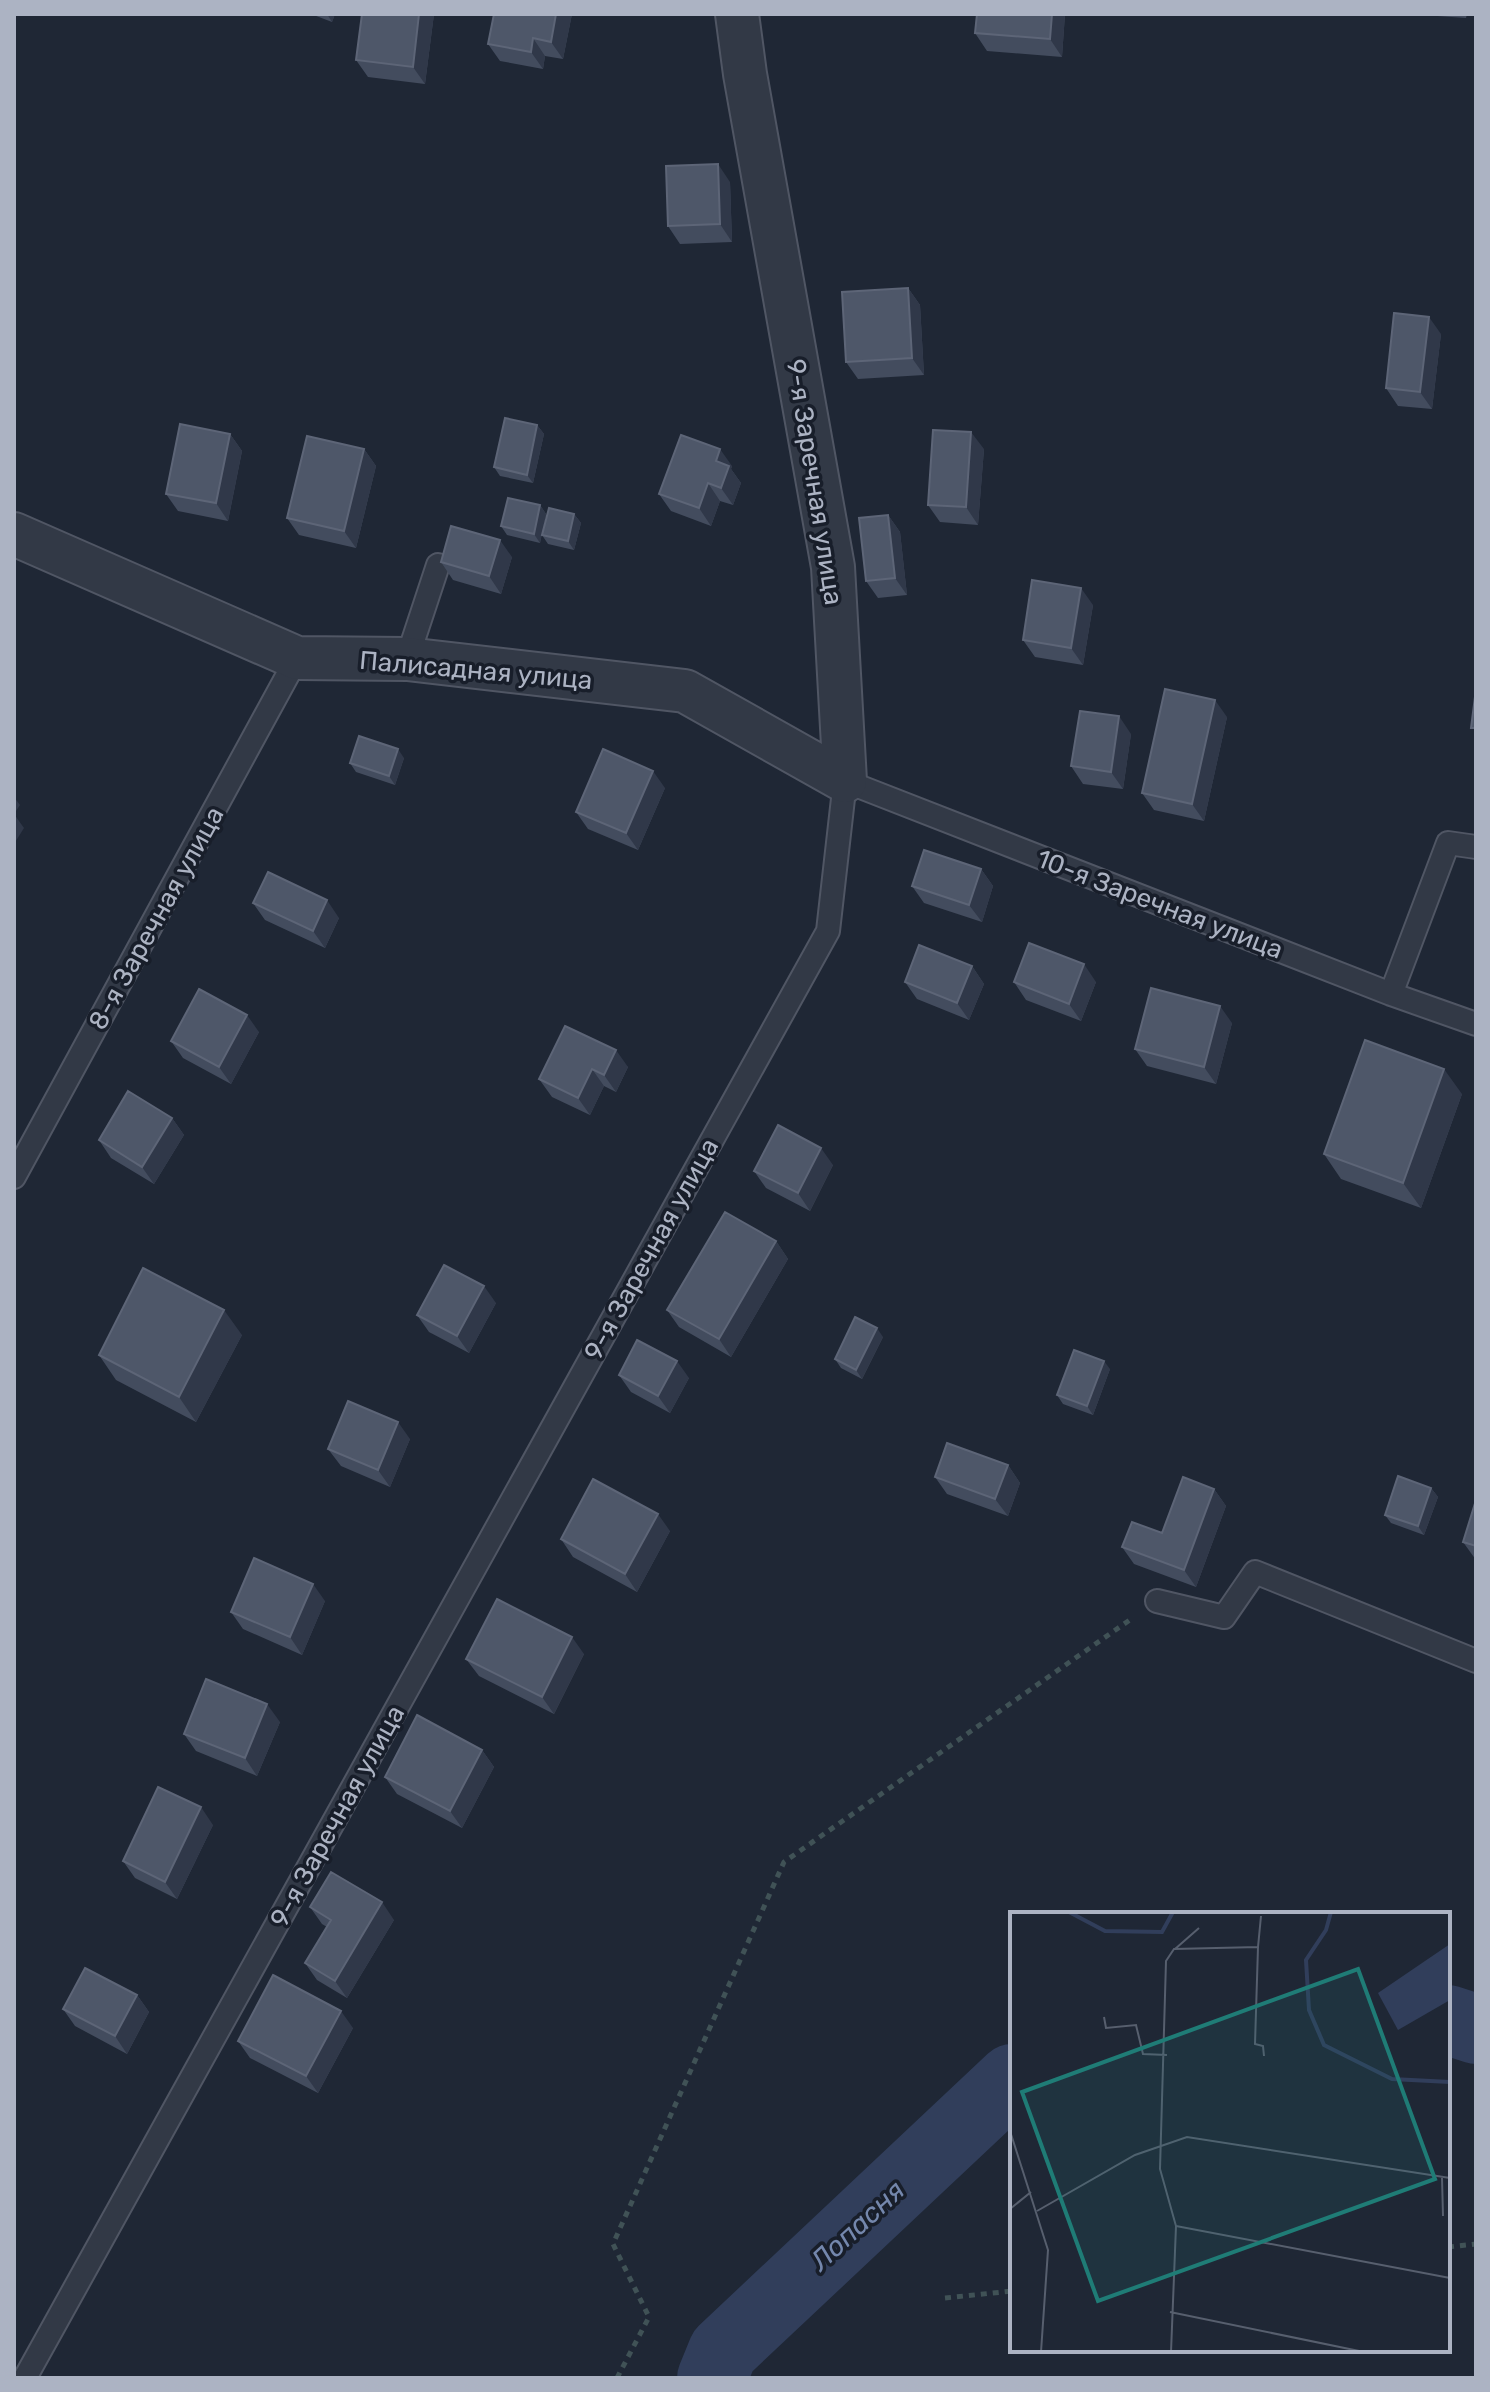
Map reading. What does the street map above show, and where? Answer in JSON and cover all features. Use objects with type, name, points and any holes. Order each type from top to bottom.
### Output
[{"type":"street","name":"9-я Заречная улица","points":[[737,14],[833,567],[845,781]]},
{"type":"street","name":"Палисадная улица","points":[[14,534],[297,658],[407,659],[685,691],[845,781]]},
{"type":"lane","points":[[407,659],[438,565]]},
{"type":"lane","name":"8-я Заречная улица","points":[[14,1177],[297,658]]},
{"type":"lane","name":"10-я Заречная улица","points":[[845,781],[1391,994],[1476,1024]]},
{"type":"lane","name":"9-я Заречная улица","points":[[25,2378],[828,931],[845,781]]},
{"type":"lane","points":[[1391,994],[1448,843],[1476,847]]},
{"type":"lane","points":[[1157,1601],[1224,1617],[1255,1572],[1476,1661]]},
{"type":"path","points":[[617,2378],[649,2317],[613,2244],[784,1862],[1157,1601]]},
{"type":"path","points":[[1450,2247],[1476,2244]]},
{"type":"path","points":[[945,2298],[1010,2291]]},
{"type":"building","points":[[362,14],[419,14],[413,67],[356,60]]},
{"type":"building","points":[[494,14],[556,14],[551,42],[533,38],[531,52],[488,44]]},
{"type":"building","points":[[977,14],[1052,14],[1050,39],[975,33]]},
{"type":"building","points":[[718,164],[720,224],[668,226],[666,166]]},
{"type":"building","points":[[908,288],[912,358],[846,362],[842,292]]},
{"type":"building","points":[[1394,313],[1429,317],[1420,392],[1386,388]]},
{"type":"building","points":[[505,418],[537,425],[527,475],[494,467]]},
{"type":"building","points":[[180,424],[230,434],[216,503],[166,494]]},
{"type":"building","points":[[933,430],[971,432],[966,507],[928,505]]},
{"type":"building","points":[[681,435],[720,449],[716,461],[729,466],[721,488],[708,483],[699,508],[659,494]]},
{"type":"building","points":[[307,436],[364,449],[344,531],[287,518]]},
{"type":"building","points":[[508,498],[540,505],[534,534],[501,526]]},
{"type":"building","points":[[549,508],[574,514],[568,541],[542,535]]},
{"type":"building","points":[[888,515],[895,578],[866,581],[859,518]]},
{"type":"building","points":[[451,526],[500,540],[489,576],[441,562]]},
{"type":"building","points":[[1032,580],[1081,588],[1071,648],[1023,640]]},
{"type":"building","points":[[1165,689],[1215,700],[1192,804],[1142,793]]},
{"type":"building","points":[[1476,689],[1476,728],[1471,728]]},
{"type":"building","points":[[1080,711],[1119,716],[1111,772],[1071,766]]},
{"type":"building","points":[[359,736],[398,749],[389,776],[350,763]]},
{"type":"building","points":[[603,749],[653,771],[626,833],[576,812]]},
{"type":"building","points":[[924,850],[981,869],[969,905],[912,886]]},
{"type":"building","points":[[268,872],[327,900],[313,931],[253,903]]},
{"type":"building","points":[[1029,943],[1084,964],[1069,1004],[1014,982]]},
{"type":"building","points":[[919,945],[972,966],[957,1003],[905,982]]},
{"type":"building","points":[[1151,988],[1220,1006],[1204,1067],[1135,1049]]},
{"type":"building","points":[[199,989],[247,1015],[219,1067],[171,1041]]},
{"type":"building","points":[[565,1026],[616,1050],[604,1075],[592,1069],[578,1098],[539,1079]]},
{"type":"building","points":[[1365,1040],[1444,1069],[1403,1183],[1324,1154]]},
{"type":"building","points":[[128,1091],[172,1118],[142,1167],[99,1140]]},
{"type":"building","points":[[778,1125],[821,1148],[798,1193],[754,1171]]},
{"type":"building","points":[[725,1212],[776,1241],[719,1339],[667,1310]]},
{"type":"building","points":[[444,1265],[484,1286],[457,1336],[417,1315]]},
{"type":"building","points":[[143,1268],[224,1310],[179,1397],[99,1355]]},
{"type":"building","points":[[855,1317],[877,1328],[856,1370],[835,1359]]},
{"type":"building","points":[[637,1340],[677,1361],[658,1396],[619,1375]]},
{"type":"building","points":[[1074,1350],[1104,1361],[1087,1406],[1057,1395]]},
{"type":"building","points":[[348,1401],[398,1422],[378,1470],[328,1449]]},
{"type":"building","points":[[947,1443],[1008,1465],[995,1499],[935,1477]]},
{"type":"building","points":[[1398,1476],[1431,1488],[1418,1526],[1385,1515]]},
{"type":"building","points":[[1183,1477],[1214,1489],[1184,1570],[1122,1547],[1132,1522],[1162,1533]]},
{"type":"building","points":[[593,1479],[658,1514],[625,1574],[561,1539]]},
{"type":"building","points":[[1476,1500],[1476,1546],[1463,1542]]},
{"type":"building","points":[[254,1558],[313,1584],[290,1637],[231,1612]]},
{"type":"building","points":[[497,1599],[572,1637],[542,1697],[466,1659]]},
{"type":"building","points":[[206,1679],[267,1704],[245,1758],[184,1734]]},
{"type":"building","points":[[417,1715],[482,1750],[450,1811],[385,1777]]},
{"type":"building","points":[[158,1787],[201,1807],[165,1882],[123,1861]]},
{"type":"building","points":[[331,1872],[382,1902],[335,1981],[305,1963],[331,1920],[310,1907]]},
{"type":"building","points":[[85,1968],[137,1995],[115,2036],[63,2009]]},
{"type":"building","points":[[273,1975],[341,2011],[306,2076],[238,2041]]},
{"type":"waterway","name":"Лопасня","points":[[1450,2021],[1476,2029]]},
{"type":"waterway","name":"Лопасня","points":[[712,2378],[723,2351],[1010,2081]]}]
